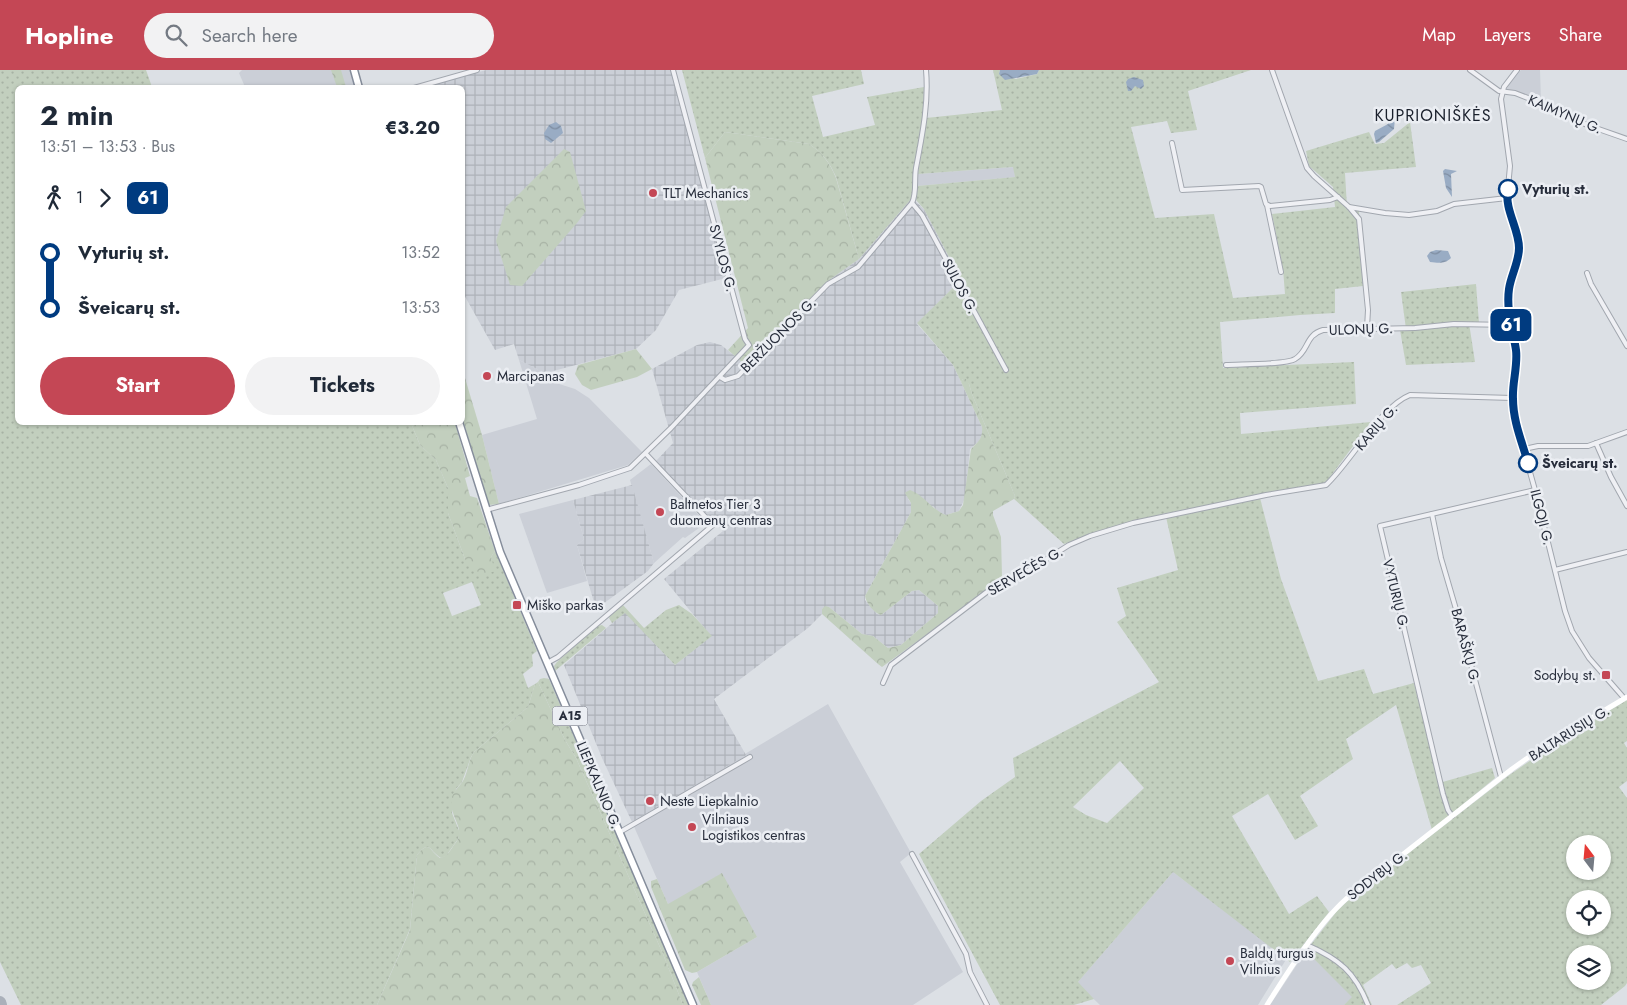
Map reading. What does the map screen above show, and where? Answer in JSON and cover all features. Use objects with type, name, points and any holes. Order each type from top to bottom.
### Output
[{"type":"highway","points":[[354,70],[358,85]]},
{"type":"highway","name":"LIEPKALNIO G.","points":[[460,425],[500,552],[693,1005]]},
{"type":"main road","name":"BALTARUSIŲ G.","points":[[1512,769],[1543,747],[1625,698]]},
{"type":"main road","name":"SODYBŲ G.","points":[[1267,1005],[1308,945],[1332,913],[1346,899],[1512,769]]},
{"type":"street","points":[[424,85],[477,70]]},
{"type":"street","name":"SVYLOS G.","points":[[674,70],[744,339],[748,345],[720,377]]},
{"type":"street","points":[[912,203],[916,169],[922,147],[926,70]]},
{"type":"street","points":[[1272,70],[1308,168],[1349,207],[1358,220],[1368,310],[1367,328]]},
{"type":"street","points":[[1470,70],[1492,87],[1502,92],[1517,70]]},
{"type":"street","name":"KAIMYNŲ G.","points":[[1502,92],[1515,93],[1587,125],[1627,139]]},
{"type":"street","name":"ILGOJI G.","points":[[1502,92],[1501,99],[1510,168],[1507,198],[1517,233],[1519,248],[1509,289],[1511,325],[1516,354],[1512,398],[1514,415],[1565,611],[1576,639],[1601,673],[1625,698]]},
{"type":"street","points":[[1172,143],[1182,190],[1261,187],[1267,205],[1281,272]]},
{"type":"street","points":[[1267,205],[1330,200],[1338,197]]},
{"type":"street","points":[[1349,207],[1410,215],[1437,211],[1454,204],[1507,198]]},
{"type":"street","name":"BERŽUONOS G.","points":[[720,377],[725,380],[738,376],[828,284],[858,266],[912,203]]},
{"type":"street","name":"SULOS G.","points":[[912,203],[922,215],[1006,370]]},
{"type":"street","points":[[1358,220],[1364,212],[1369,210]]},
{"type":"street","points":[[1588,273],[1591,284],[1627,346]]},
{"type":"street","name":"ULONŲ G.","points":[[1226,365],[1292,361],[1302,354],[1311,336],[1323,330],[1415,328],[1454,324],[1511,325]]},
{"type":"street","points":[[1622,338],[1627,335]]},
{"type":"street","points":[[486,510],[622,472],[636,464],[720,377]]},
{"type":"street","name":"KARIŲ G.","points":[[1255,498],[1326,485],[1382,418],[1400,400],[1406,397],[1416,395],[1512,398]]},
{"type":"street","points":[[1524,449],[1538,446],[1588,446],[1627,432]]},
{"type":"street","points":[[1596,443],[1611,477],[1627,506]]},
{"type":"street","points":[[547,663],[558,657],[712,525],[646,454]]},
{"type":"street","name":"VYTURIŲ G.","points":[[1452,816],[1443,794],[1380,526],[1535,490]]},
{"type":"street","name":"SERVEČĖS G.","points":[[883,683],[890,665],[996,585],[1012,580],[1069,545],[1090,536],[1133,523],[1255,498]]},
{"type":"street","name":"BARAŠKŲ G.","points":[[1432,514],[1441,558],[1501,777]]},
{"type":"street","points":[[1555,570],[1627,552]]},
{"type":"street","points":[[620,832],[750,757]]},
{"type":"street","points":[[912,854],[966,954],[970,972],[987,1005]]},
{"type":"street","points":[[1308,945],[1332,957],[1348,969],[1358,983],[1368,1005]]},
{"type":"shaded area","points":[[242,70],[350,70],[354,85],[244,85],[239,73]]},
{"type":"shaded area","points":[[486,70],[671,70],[726,278],[679,290],[656,330],[636,349],[542,374],[537,369],[519,360],[514,344],[495,350],[465,297],[465,85],[433,85]]},
{"type":"shaded area","points":[[1521,70],[1540,70],[1541,100],[1506,90]]},
{"type":"shaded area","points":[[1014,167],[1015,177],[917,186],[918,174]]},
{"type":"shaded area","points":[[912,198],[924,209],[961,280],[917,324],[953,365],[982,427],[983,433],[979,441],[970,449],[965,498],[959,511],[946,515],[938,512],[934,507],[908,499],[911,503],[911,512],[865,596],[865,600],[877,614],[881,615],[912,591],[919,590],[938,606],[938,613],[901,645],[888,648],[873,636],[862,634],[829,607],[822,609],[822,614],[808,628],[714,699],[746,755],[632,822],[602,758],[564,665],[625,612],[675,665],[711,636],[664,579],[723,531],[656,461],[673,443],[652,369],[697,345],[710,342],[721,345],[744,363],[832,278],[859,259]]},
{"type":"shaded area","points":[[519,360],[537,369],[556,383],[575,389],[589,398],[642,452],[628,465],[499,504],[482,435],[537,419]]},
{"type":"shaded area","points":[[651,464],[706,523],[685,538],[683,537],[654,563],[630,480]]},
{"type":"shaded area","points":[[632,485],[654,563],[648,571],[596,609],[577,545],[584,539],[573,500]]},
{"type":"shaded area","points":[[573,500],[584,539],[577,545],[587,581],[547,593],[519,514]]},
{"type":"shaded area","points":[[828,704],[911,853],[900,862],[963,972],[913,1005],[711,1005],[697,972],[757,937],[668,904],[632,822]]},
{"type":"shaded area","points":[[1173,872],[1287,958],[1258,1005],[1100,1005],[1077,983]]},
{"type":"shaded area","points":[[1306,951],[1353,997],[1344,1005],[1270,1005]]},
{"type":"green space","points":[[0,70],[146,70],[151,85],[15,85],[15,425],[412,425],[420,445],[436,460],[448,488],[448,513],[465,559],[492,562],[491,557],[495,551],[537,651],[532,655],[533,666],[523,674],[528,688],[535,684],[528,707],[474,752],[471,757],[462,782],[456,789],[452,813],[460,833],[458,839],[446,856],[441,858],[427,847],[417,855],[410,929],[377,1005],[21,1005],[0,962]],"holes":[[[472,582],[481,605],[452,616],[443,593]]]},
{"type":"green space","points":[[331,70],[341,70],[345,85],[336,85]]},
{"type":"green space","points":[[682,70],[861,70],[864,84],[812,96],[823,137],[875,125],[867,97],[924,87],[923,119],[912,198],[859,259],[836,177],[822,154],[809,144],[725,132],[705,158]]},
{"type":"green space","points":[[993,70],[1000,70],[999,74],[1016,79],[1037,74],[1039,70],[1251,70],[1188,91],[1197,130],[1171,133],[1167,121],[1131,127],[1155,218],[1214,214],[1233,298],[1285,294],[1283,269],[1272,214],[1335,207],[1333,187],[1309,166],[1306,151],[1369,132],[1375,144],[1384,143],[1410,122],[1416,167],[1345,173],[1347,207],[1359,210],[1363,286],[1335,289],[1335,313],[1220,322],[1223,368],[1354,362],[1356,404],[1240,413],[1241,434],[1371,422],[1327,481],[1162,514],[1101,531],[1064,544],[1014,499],[1015,496],[969,384],[963,379],[961,382],[953,365],[917,323],[961,280],[924,209],[916,200],[917,186],[1015,177],[1013,167],[918,174],[926,118],[1002,110]]},
{"type":"green space","points":[[725,132],[809,144],[822,154],[836,178],[859,259],[832,278],[744,364],[728,350],[748,328],[705,158]]},
{"type":"green space","points":[[564,149],[570,152],[586,211],[522,286],[510,285],[496,241],[506,207]]},
{"type":"green space","points":[[1476,284],[1479,323],[1469,323],[1475,362],[1406,365],[1400,330],[1406,329],[1401,292]]},
{"type":"green space","points":[[636,349],[652,369],[637,377],[591,390],[582,385],[575,374],[578,365]]},
{"type":"green space","points":[[465,378],[482,435],[499,504],[489,505],[464,425]]},
{"type":"green space","points":[[963,379],[966,379],[969,384],[1015,496],[1014,499],[993,511],[1001,537],[1001,580],[882,667],[822,614],[822,609],[825,606],[829,607],[862,634],[873,636],[888,648],[901,645],[938,613],[938,606],[919,590],[912,591],[881,615],[871,607],[865,596],[911,512],[911,503],[906,492],[910,490],[915,492],[936,510],[946,515],[959,511],[963,505],[971,449],[980,439],[982,427],[961,382]]},
{"type":"green space","points":[[412,425],[456,425],[470,476],[465,478],[470,496],[477,498],[495,551],[491,557],[495,571],[483,575],[472,568],[465,559],[448,513],[448,488],[436,460],[420,445]]},
{"type":"green space","points":[[1260,498],[1281,579],[1318,681],[1364,669],[1373,694],[1414,683],[1439,783],[1492,768],[1495,778],[1432,830],[1396,705],[1346,739],[1353,759],[1300,796],[1318,826],[1295,840],[1268,794],[1232,816],[1289,914],[1317,896],[1329,912],[1290,962],[1173,872],[1078,982],[1094,999],[1074,1005],[1000,1005],[919,854],[981,801],[1015,777],[1013,758],[1159,682],[1117,622],[1126,616],[1117,588],[1178,570],[1166,517]],"holes":[[[1120,761],[1144,788],[1107,823],[1086,815],[1073,807]]]},
{"type":"green space","points":[[623,605],[644,628],[666,610],[679,605],[692,614],[712,636],[675,665],[625,613],[612,623],[609,618],[611,614]]},
{"type":"green space","points":[[602,625],[606,628],[555,671],[554,666],[557,662],[597,626]]},
{"type":"green space","points":[[544,678],[549,679],[690,1005],[683,1005],[663,954],[576,758],[565,740],[538,682]]},
{"type":"green space","points":[[538,682],[565,740],[576,758],[663,954],[683,1005],[377,1005],[410,930],[417,855],[427,847],[440,858],[451,850],[459,835],[451,803],[452,797],[463,781],[472,755],[528,707],[535,684]]},
{"type":"green space","points":[[1627,700],[1627,741],[1624,743],[1627,748],[1627,781],[1619,787],[1627,798],[1627,983],[1625,986],[1601,1005],[1397,1005],[1431,983],[1421,965],[1412,968],[1407,963],[1396,969],[1392,964],[1363,985],[1372,1005],[1344,1005],[1352,997],[1306,951],[1337,911],[1352,897],[1508,776],[1557,742]]},
{"type":"green space","points":[[722,873],[757,937],[697,972],[692,973],[685,970],[651,887],[651,881],[657,879],[668,904]]},
{"type":"green space","points":[[699,977],[711,1005],[701,1005],[692,985]]},
{"type":"water","points":[[1000,70],[1039,70],[1037,74],[1005,80],[999,74]]},
{"type":"water","points":[[1134,77],[1143,80],[1144,86],[1141,89],[1135,86],[1131,91],[1128,91],[1126,82]]},
{"type":"water","points":[[1390,114],[1395,118],[1394,129],[1376,143],[1375,131],[1388,124],[1388,115]]},
{"type":"water","points":[[556,122],[561,126],[563,133],[551,143],[545,139],[544,133],[549,125]]},
{"type":"water","points":[[1445,169],[1457,171],[1451,174],[1452,197],[1446,188],[1443,171]]},
{"type":"water","points":[[1436,250],[1448,251],[1451,258],[1439,263],[1430,262],[1427,256],[1430,252]]},
{"type":"bus line","name":"61","points":[[1508,189],[1508,205],[1517,233],[1519,248],[1508,296],[1516,354],[1512,398],[1517,428],[1528,463]]},
{"type":"place","name":"Vyturių st.","points":[[1508,189]]},
{"type":"place","name":"TLT Mechanics","points":[[653,193]]},
{"type":"place","name":"Marcipanas","points":[[487,376]]},
{"type":"place","name":"Šveicarų st.","points":[[1528,463]]},
{"type":"place","name":"Baltnetos Tier 3 duomenų centras","points":[[660,512]]},
{"type":"place","name":"Miško parkas","points":[[517,605]]},
{"type":"place","name":"Sodybų st.","points":[[1606,675]]},
{"type":"place","name":"Neste Liepkalnio","points":[[650,801]]},
{"type":"place","name":"Vilniaus Logistikos centras","points":[[692,827]]},
{"type":"place","name":"Baldų turgus Vilnius","points":[[1230,961]]},
{"type":"district","name":"KUPRIONIŠKĖS","points":[[1433,115]]}]
